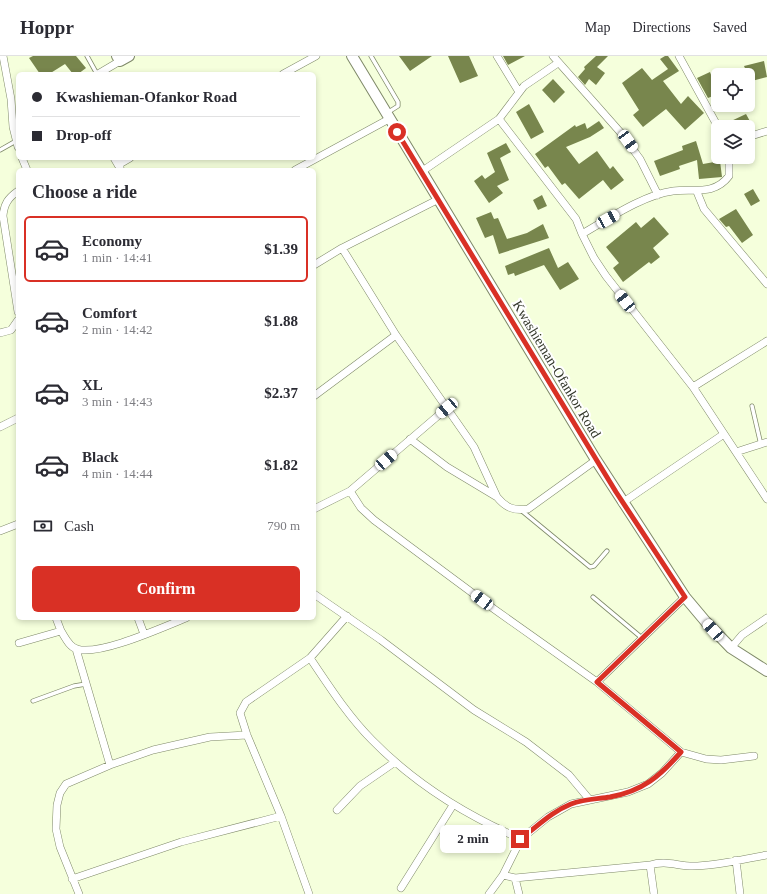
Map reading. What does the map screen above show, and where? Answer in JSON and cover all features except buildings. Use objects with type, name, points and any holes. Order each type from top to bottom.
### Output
[{"type":"main road","points":[[118,59],[129,56]]},
{"type":"main road","name":"Kwashieman-Ofankor Road","points":[[352,56],[622,503],[685,597],[719,637],[731,648],[767,671]]},
{"type":"street","points":[[3,56],[14,99],[16,129]]},
{"type":"street","points":[[287,72],[316,56]]},
{"type":"street","points":[[497,56],[518,92]]},
{"type":"street","points":[[553,56],[621,133],[640,159],[658,195]]},
{"type":"street","points":[[679,56],[714,120]]},
{"type":"street","points":[[101,72],[118,59]]},
{"type":"street","points":[[421,172],[499,119],[518,92],[530,81],[558,63]]},
{"type":"street","points":[[316,158],[388,116]]},
{"type":"street","points":[[499,119],[565,202],[576,219],[594,258],[606,276],[693,387],[767,499]]},
{"type":"street","points":[[755,135],[767,131]]},
{"type":"street","points":[[298,168],[312,160]]},
{"type":"street","points":[[582,234],[622,212],[658,195],[673,191],[697,192],[718,186],[727,180],[731,172],[730,164]]},
{"type":"street","points":[[697,192],[704,209],[767,284]]},
{"type":"street","points":[[16,193],[7,200],[4,206],[3,216],[16,299]]},
{"type":"street","points":[[316,264],[342,248],[438,200]]},
{"type":"street","points":[[342,248],[396,335],[474,447],[497,497]]},
{"type":"street","points":[[0,333],[11,330],[16,323]]},
{"type":"street","points":[[316,395],[396,335]]},
{"type":"street","points":[[693,387],[767,341]]},
{"type":"street","points":[[316,508],[350,491],[447,408]]},
{"type":"street","points":[[0,427],[16,419]]},
{"type":"street","points":[[622,503],[724,434]]},
{"type":"street","points":[[410,439],[447,468],[497,497],[509,507],[521,510],[534,506],[596,460]]},
{"type":"street","points":[[736,452],[764,444]]},
{"type":"street","points":[[350,491],[361,508],[374,520],[494,609],[597,682],[681,752],[706,759],[721,760],[754,756]]},
{"type":"street","points":[[0,531],[16,525]]},
{"type":"street","points":[[316,595],[347,616],[474,710],[526,742],[569,775],[589,799]]},
{"type":"street","points":[[597,682],[685,597]]},
{"type":"street","points":[[309,894],[281,816],[241,719],[243,706],[310,658],[347,616]]},
{"type":"street","points":[[731,648],[742,635],[767,618]]},
{"type":"street","points":[[57,620],[61,631],[70,644],[76,649],[110,765]]},
{"type":"street","points":[[139,620],[144,634]]},
{"type":"street","points":[[76,649],[92,650],[107,647],[181,620]]},
{"type":"street","points":[[19,643],[61,631]]},
{"type":"street","points":[[310,658],[334,693],[371,740],[395,762],[427,788],[453,805],[478,820],[520,839]]},
{"type":"street","points":[[79,894],[72,879],[56,829],[57,805],[60,793],[66,784],[76,778],[110,765],[192,740],[226,735],[247,735]]},
{"type":"street","points":[[489,894],[503,875],[520,839],[560,810],[589,799],[610,797],[648,784],[662,773],[681,752]]},
{"type":"street","points":[[337,810],[360,786],[395,762]]},
{"type":"street","points":[[401,888],[453,805]]},
{"type":"street","points":[[72,879],[181,842],[281,816]]},
{"type":"street","points":[[503,875],[515,878],[650,865],[667,862],[691,866],[767,855]]},
{"type":"street","points":[[736,860],[740,894]]},
{"type":"street","points":[[650,865],[654,894]]},
{"type":"street","points":[[515,878],[519,894]]},
{"type":"lane","points":[[87,56],[97,72]]},
{"type":"lane","points":[[371,56],[398,102],[398,106],[388,116]]},
{"type":"lane","points":[[0,150],[16,144]]},
{"type":"lane","points":[[752,406],[764,444]]},
{"type":"lane","points":[[521,510],[590,567],[594,566],[607,551]]},
{"type":"lane","points":[[593,597],[642,638]]},
{"type":"lane","points":[[33,701],[74,686],[86,684]]},
{"type":"route","points":[[397,132],[630,515],[685,597],[597,682],[681,752],[662,773],[648,784],[610,797],[589,799],[571,804],[548,817],[520,839]]}]
